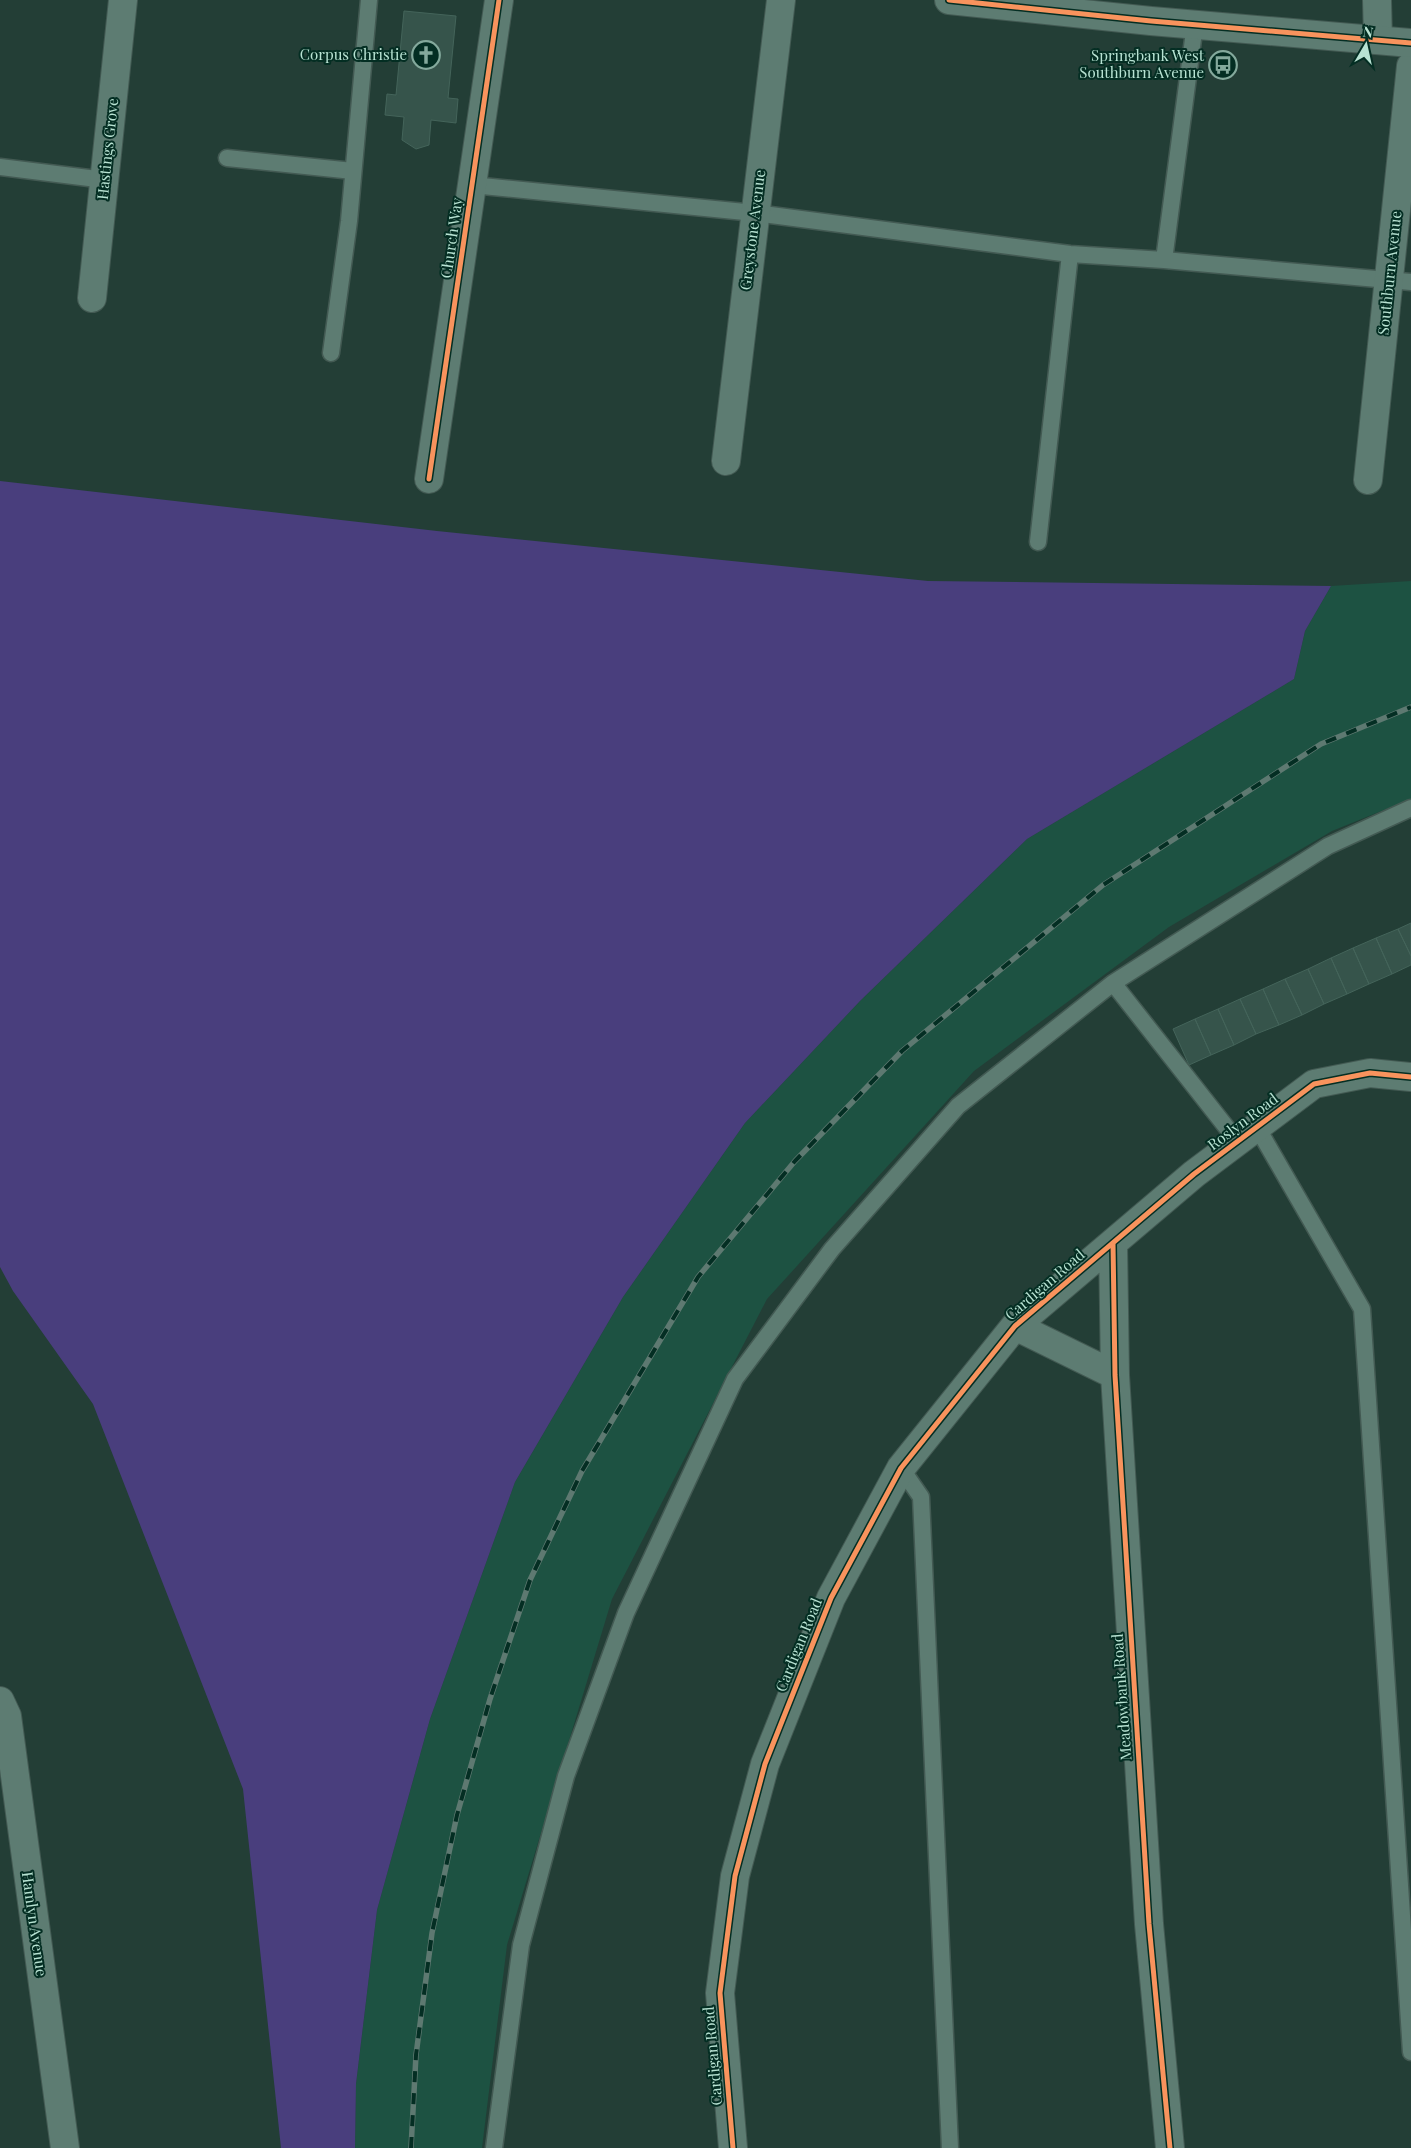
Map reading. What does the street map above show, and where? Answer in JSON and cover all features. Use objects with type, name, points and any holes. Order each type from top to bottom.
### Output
[{"type":"street","name":"Hastings Grove","points":[[92,298],[123,0]]},
{"type":"street","name":"Church Way","points":[[429,479],[499,0]]},
{"type":"street","name":"Greystone Avenue","points":[[726,461],[781,0]]},
{"type":"street","points":[[949,0],[1195,24],[1411,42]]},
{"type":"street","points":[[1377,0],[1378,40]]},
{"type":"street","name":"Southburn Avenue","points":[[1368,480],[1400,281],[1411,66]]},
{"type":"street","name":"Roslyn Road","points":[[1112,1243],[1194,1174],[1314,1084],[1370,1073],[1411,1077]]},
{"type":"street","name":"Cardigan Road","points":[[733,2148],[720,1993],[734,1876],[765,1764],[831,1598],[901,1468],[1015,1326],[1112,1243]]},
{"type":"street","name":"Meadowbank Road","points":[[1112,1243],[1115,1375],[1149,1924],[1170,2148]]},
{"type":"street","points":[[1015,1326],[1115,1375]]},
{"type":"street","name":"Hamlyn Avenue","points":[[0,1702],[6,1716],[65,2148]]},
{"type":"lane","points":[[331,353],[353,172],[369,0]]},
{"type":"lane","points":[[1164,260],[1195,24]]},
{"type":"lane","points":[[228,158],[353,172]]},
{"type":"lane","points":[[0,167],[104,180]]},
{"type":"lane","points":[[472,185],[755,213],[1070,254],[1164,260],[1400,281]]},
{"type":"lane","points":[[1038,542],[1070,254]]},
{"type":"lane","points":[[494,2148],[522,1945],[566,1776],[626,1613],[735,1380],[832,1249],[958,1106],[1113,983],[1328,846],[1411,808]]},
{"type":"lane","points":[[1113,983],[1248,1135],[1362,1309],[1411,2052]]},
{"type":"lane","points":[[901,1468],[921,1497],[950,2148]]},
{"type":"shaded area","points":[[0,481],[437,531],[928,581],[1331,586],[1305,631],[1294,679],[1027,839],[860,1001],[745,1123],[623,1297],[515,1482],[430,1719],[377,1910],[356,2084],[355,2148],[281,2148],[243,1789],[93,1404],[13,1291],[0,1267]]},
{"type":"shaded area","points":[[1411,581],[1411,799],[1332,831],[1169,927],[974,1071],[767,1299],[612,1599],[507,1945],[482,2148],[355,2148],[356,2084],[377,1910],[430,1719],[515,1482],[623,1297],[745,1123],[860,1001],[1027,839],[1294,679],[1305,631],[1331,586]]},
{"type":"building","name":"Corpus Christie","points":[[404,11],[456,16],[448,98],[458,99],[456,123],[431,120],[429,145],[416,149],[402,140],[404,117],[385,115],[387,94],[396,95]]},
{"type":"building","points":[[1411,923],[1411,956],[1398,929]]},
{"type":"building","points":[[1398,929],[1411,956],[1411,965],[1392,974],[1376,938]]},
{"type":"building","points":[[1376,938],[1392,974],[1369,984],[1353,948]]},
{"type":"building","points":[[1353,948],[1369,984],[1347,994],[1331,958]]},
{"type":"building","points":[[1331,958],[1347,994],[1324,1004],[1308,969]]},
{"type":"building","points":[[1308,969],[1324,1004],[1302,1015],[1285,979]]},
{"type":"building","points":[[1285,979],[1302,1015],[1279,1025],[1263,989]]},
{"type":"building","points":[[1263,989],[1279,1025],[1256,1034],[1240,999]]},
{"type":"building","points":[[1240,999],[1256,1034],[1234,1045],[1218,1009]]},
{"type":"building","points":[[1218,1009],[1234,1045],[1211,1055],[1195,1019]]},
{"type":"building","points":[[1195,1019],[1211,1055],[1189,1065],[1173,1029]]},
{"type":"railway","points":[[411,2148],[416,2055],[432,1933],[457,1815],[490,1699],[530,1580],[582,1471],[698,1277],[795,1161],[902,1051],[1103,885],[1321,744],[1411,707]]},
{"type":"cycle path","points":[[429,479],[499,0]]},
{"type":"cycle path","points":[[949,0],[1151,21],[1411,43]]},
{"type":"cycle path","points":[[733,2148],[720,1993],[735,1876],[765,1764],[831,1598],[901,1468],[1015,1326],[1194,1174],[1314,1084],[1370,1073],[1411,1077]]},
{"type":"cycle path","points":[[1113,1243],[1115,1375],[1149,1924],[1170,2148]]},
{"type":"place","name":"Corpus Christie","points":[[426,55]]},
{"type":"place","name":"Springbank West Southburn Avenue","points":[[1223,65]]}]
